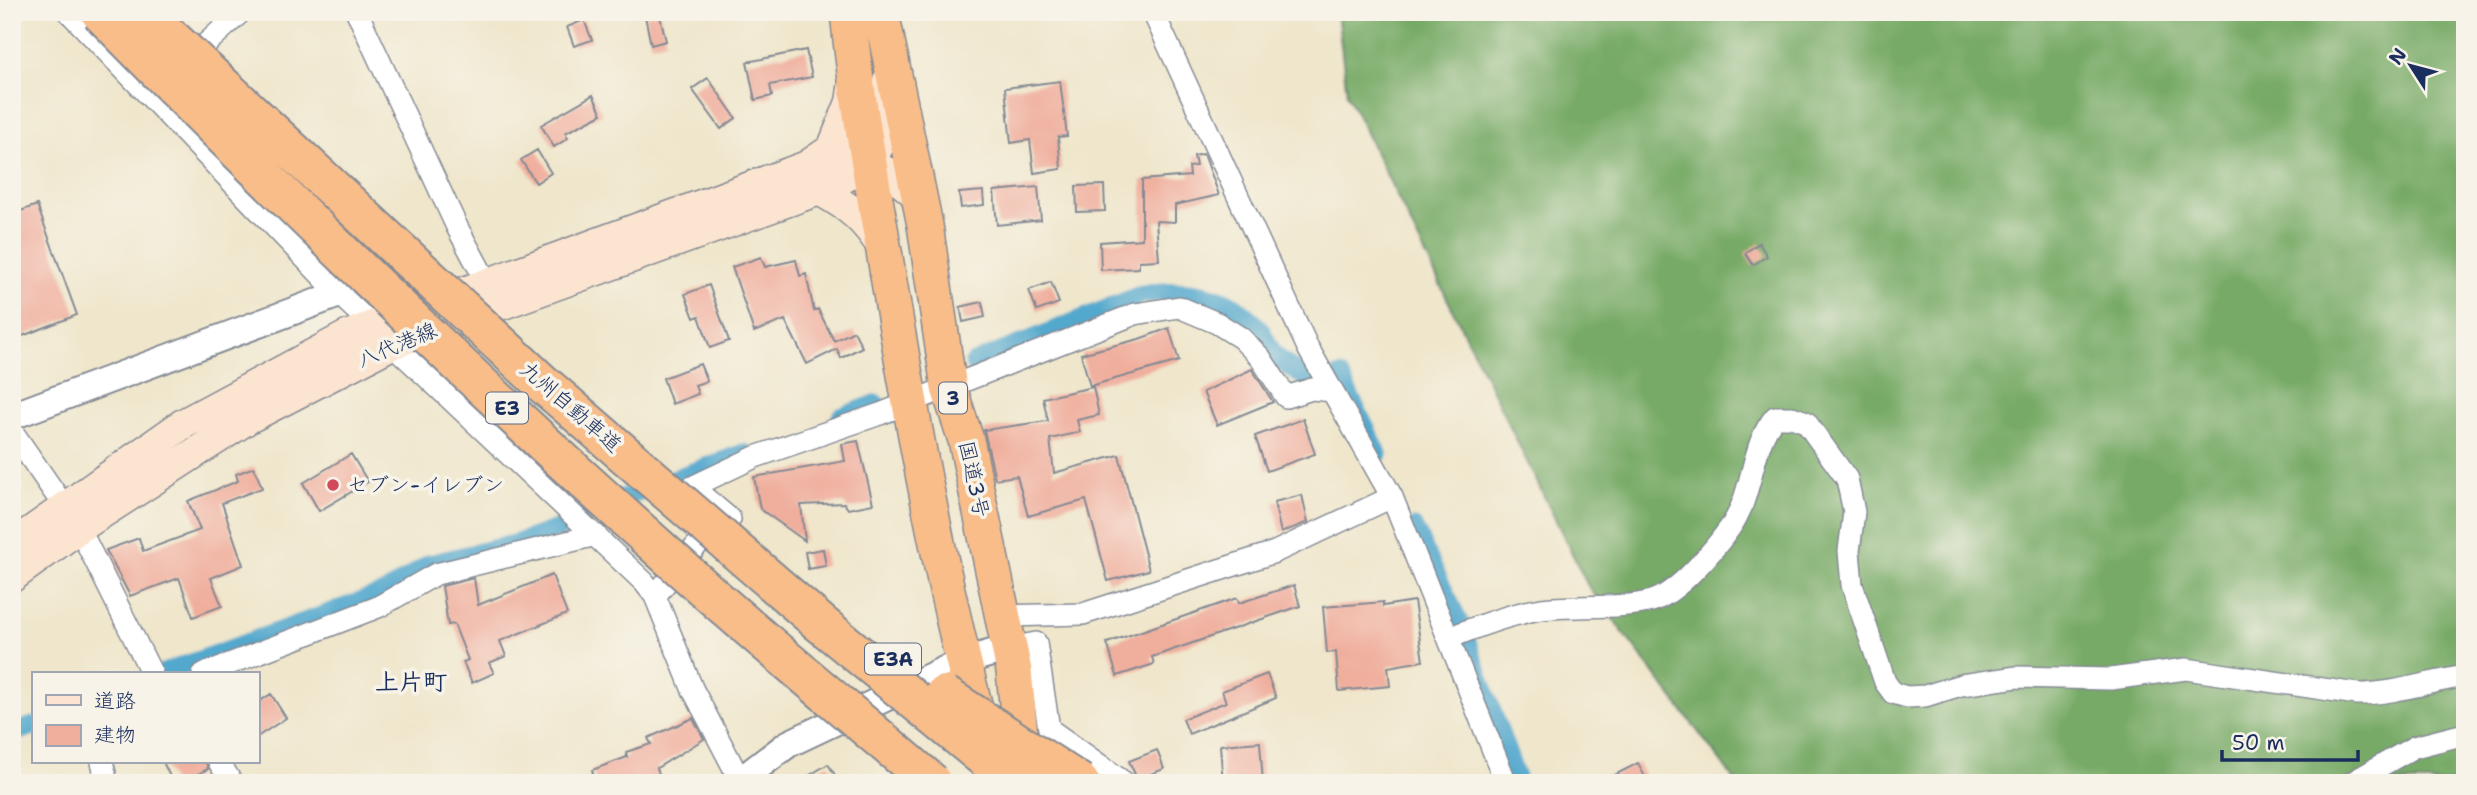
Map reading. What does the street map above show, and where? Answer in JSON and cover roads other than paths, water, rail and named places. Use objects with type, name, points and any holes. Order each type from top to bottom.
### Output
[{"type":"highway","name":"九州自動車道","points":[[100,12],[360,271],[699,584],[932,783]]},
{"type":"highway","name":"九州自動車道","points":[[143,12],[542,383],[711,530],[1015,783]]},
{"type":"highway","name":"3","points":[[848,12],[855,79],[909,402],[963,661],[994,783]]},
{"type":"highway","name":"国道3号","points":[[881,12],[888,59],[919,197],[949,388],[966,440],[1009,645],[1025,783]]},
{"type":"highway","name":"E3A","points":[[711,530],[986,725],[1080,783]]},
{"type":"highway","points":[[699,584],[761,650],[910,783]]},
{"type":"main road","points":[[869,163],[882,142],[888,59]]},
{"type":"main road","name":"八代港線","points":[[382,335],[487,283],[813,178],[832,149],[851,102],[855,79]]},
{"type":"main road","name":"八代港線","points":[[12,577],[72,517],[183,424],[347,336],[382,335],[813,178],[832,160],[869,163],[886,171],[919,197]]},
{"type":"main road","points":[[813,178],[862,218],[884,250]]},
{"type":"main road","name":"八代港線","points":[[12,545],[72,517]]},
{"type":"street","points":[[69,12],[339,294],[596,535],[654,596],[692,688],[738,781],[788,744],[963,661],[1083,614],[1275,552],[1392,497]]},
{"type":"street","points":[[152,97],[201,47],[242,12]]},
{"type":"street","points":[[358,12],[457,227],[487,283]]},
{"type":"street","points":[[1153,12],[1308,348],[1392,497],[1506,783]]},
{"type":"street","points":[[12,416],[339,294]]},
{"type":"street","points":[[654,596],[702,538],[730,519],[692,487],[755,457],[949,388],[1135,314],[1179,307],[1241,338],[1260,357],[1286,397],[1312,389],[1333,391]]},
{"type":"street","points":[[1449,638],[1480,625],[1539,610],[1652,601],[1670,592],[1730,528],[1746,498],[1765,429],[1775,417],[1792,417],[1806,422],[1847,479],[1854,512],[1849,551],[1852,585],[1885,682],[1894,693],[1908,697],[1925,696],[1961,685],[2017,677],[2111,679],[2186,669],[2357,694],[2384,694],[2418,683],[2465,676]]},
{"type":"street","points":[[12,431],[72,517],[151,672]]},
{"type":"street","points":[[208,672],[378,607],[436,574],[596,535]]},
{"type":"street","points":[[1009,645],[1036,643],[1049,729],[1125,783]]},
{"type":"street","points":[[1009,645],[1031,783]]},
{"type":"street","points":[[2350,783],[2414,747],[2465,734]]},
{"type":"street","points":[[97,783],[105,773],[103,764]]},
{"type":"street","points":[[220,764],[232,783]]},
{"type":"waterway","points":[[974,363],[1143,294],[1190,292],[1220,299],[1234,306],[1260,330],[1275,355],[1310,381]]},
{"type":"waterway","points":[[1340,376],[1378,454]]},
{"type":"waterway","points":[[841,417],[876,404]]},
{"type":"waterway","points":[[588,511],[744,453]]},
{"type":"waterway","points":[[167,672],[387,592],[429,564],[518,543],[568,525]]},
{"type":"waterway","points":[[1414,528],[1462,628],[1518,783]]},
{"type":"waterway","points":[[12,733],[32,726]]},
{"type":"place","name":"セブン-イレブン","points":[[333,485]]},
{"type":"district","name":"上片町","points":[[411,682]]}]
